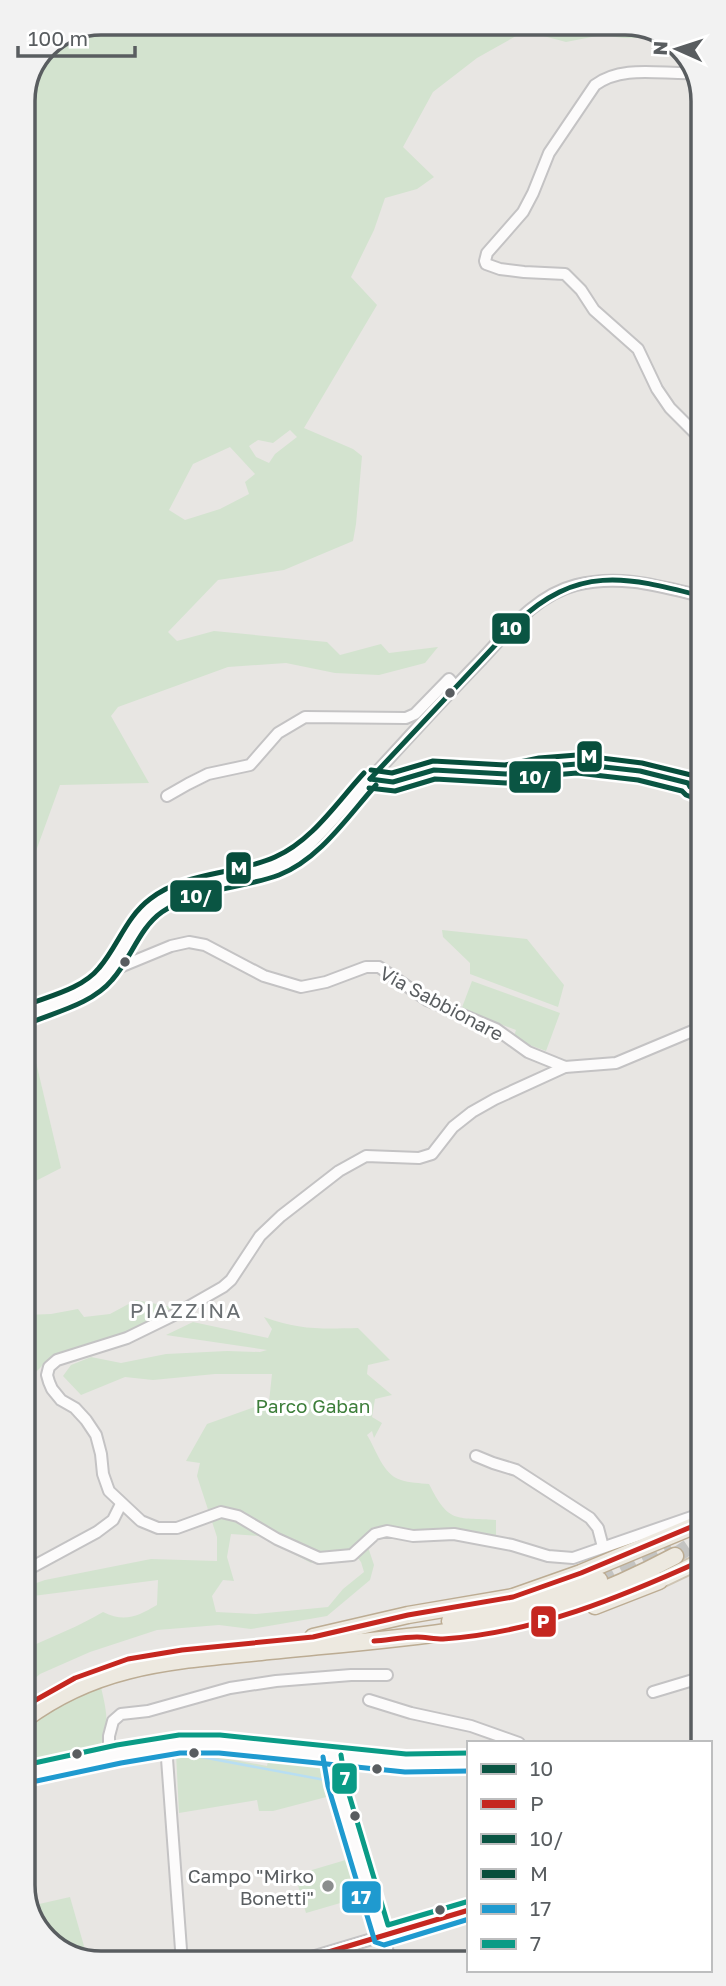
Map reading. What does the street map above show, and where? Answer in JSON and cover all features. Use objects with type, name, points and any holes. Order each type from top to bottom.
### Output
[{"type":"highway","points":[[313,1637],[408,1615],[513,1597],[581,1573],[691,1527]]},
{"type":"highway","points":[[35,1712],[78,1687],[131,1668],[486,1626],[535,1614],[602,1592],[675,1556]]},
{"type":"highway","points":[[35,1700],[75,1678],[128,1659],[182,1650],[383,1631],[496,1612],[547,1599],[599,1580]]},
{"type":"highway","points":[[414,1636],[442,1639],[499,1631],[593,1607],[659,1581]]},
{"type":"main road","points":[[659,1581],[691,1566]]},
{"type":"street","points":[[685,73],[641,72],[605,78],[595,85],[549,153],[523,212],[487,253],[485,261],[500,270],[565,274],[581,290],[594,310],[638,349],[657,389],[670,408],[691,429]]},
{"type":"street","points":[[104,976],[142,919],[154,906],[168,897],[278,865],[298,854],[455,685],[535,606],[555,593],[599,580],[648,583],[691,594]]},
{"type":"street","points":[[167,796],[208,774],[250,765],[278,733],[305,717],[407,718],[415,714],[449,679],[455,685]]},
{"type":"street","points":[[370,779],[393,782],[434,770],[506,774],[540,767],[577,764],[640,771],[691,783]]},
{"type":"street","points":[[688,783],[691,787]]},
{"type":"street","name":"Via Sabbionare","points":[[35,1011],[87,989],[120,967],[171,946],[189,942],[205,945],[264,976],[301,987],[326,982],[366,967],[379,967],[427,1000],[496,1029],[528,1052],[565,1067],[616,1063],[691,1032]]},
{"type":"street","points":[[565,1067],[472,1112],[453,1127],[432,1154],[419,1158],[366,1156],[340,1171],[281,1216],[260,1236],[231,1280],[223,1287],[127,1338],[57,1360],[47,1374],[52,1389],[86,1420],[96,1435],[109,1491],[141,1521],[158,1528],[177,1528],[221,1512],[238,1516],[277,1539],[319,1558],[352,1555],[375,1534],[387,1531],[413,1536],[454,1534],[512,1545],[548,1556],[573,1558],[691,1517]]},
{"type":"street","points":[[475,1456],[516,1470],[590,1518],[598,1528],[603,1547]]},
{"type":"street","points":[[35,1566],[97,1532],[113,1520],[121,1504]]},
{"type":"street","points":[[108,1757],[108,1736],[113,1721],[121,1714],[148,1711],[230,1688],[276,1681],[387,1675]]},
{"type":"street","points":[[653,1692],[691,1681]]},
{"type":"street","points":[[369,1700],[411,1713],[471,1726],[513,1741]]},
{"type":"street","points":[[35,1772],[166,1745],[219,1744],[406,1763],[467,1762]]},
{"type":"street","points":[[166,1745],[181,1951]]},
{"type":"street","points":[[332,1756],[336,1783],[388,1951]]},
{"type":"street","points":[[332,1951],[467,1911]]},
{"type":"green space","points":[[101,35],[518,35],[477,58],[433,92],[403,147],[434,177],[417,189],[385,198],[374,230],[351,277],[377,305],[304,428],[353,449],[362,456],[353,541],[284,570],[218,580],[168,632],[177,641],[214,631],[327,642],[340,655],[381,644],[389,653],[438,647],[425,663],[379,675],[335,673],[286,663],[228,667],[118,707],[111,716],[149,783],[60,785],[35,854],[35,96],[42,72],[57,51],[68,44],[80,38]],"holes":[[[290,430],[297,437],[275,454],[269,463],[256,457],[249,446],[258,440],[273,443]],[[230,447],[255,474],[245,482],[249,494],[220,509],[185,520],[169,510],[193,464]]]},
{"type":"green space","points":[[540,35],[602,35],[566,42]]},
{"type":"green space","points":[[602,35],[645,38],[623,38]]},
{"type":"green space","points":[[442,930],[527,939],[564,985],[558,1007],[470,974],[470,963],[443,937]]},
{"type":"green space","points":[[472,981],[560,1013],[546,1051],[513,1039],[516,1030],[461,1010]]},
{"type":"green space","points":[[35,1058],[61,1168],[35,1181]]},
{"type":"green space","points":[[136,1300],[177,1308],[126,1335],[53,1355],[35,1373],[35,1315],[78,1309],[84,1317],[110,1314]]},
{"type":"green space","name":"Parco Gaban","points":[[264,1317],[299,1326],[358,1328],[390,1360],[368,1365],[367,1374],[392,1395],[375,1399],[372,1417],[382,1423],[374,1438],[372,1431],[367,1435],[389,1473],[401,1480],[429,1484],[442,1506],[455,1516],[496,1520],[496,1535],[373,1527],[362,1539],[374,1565],[370,1580],[327,1616],[251,1629],[219,1625],[157,1630],[90,1652],[35,1678],[35,1645],[103,1612],[125,1618],[144,1612],[157,1605],[158,1580],[35,1596],[35,1584],[151,1559],[217,1561],[217,1537],[197,1476],[200,1463],[186,1461],[207,1424],[269,1402],[272,1374],[215,1374],[153,1380],[125,1377],[81,1395],[63,1376],[71,1365],[91,1357],[121,1363],[166,1354],[267,1350],[166,1335],[193,1322],[268,1338],[272,1329]],"holes":[[[231,1534],[260,1536],[311,1563],[324,1553],[352,1551],[361,1562],[364,1572],[343,1589],[328,1607],[256,1614],[216,1612],[212,1596],[223,1580],[234,1581],[227,1557]]]},
{"type":"green space","points":[[100,1683],[106,1710],[106,1728],[101,1744],[95,1751],[35,1764],[35,1719]]},
{"type":"green space","points":[[191,1752],[267,1766],[269,1756],[311,1761],[324,1772],[334,1795],[273,1811],[259,1811],[257,1800],[179,1813],[176,1753]]},
{"type":"green space","name":"Campo \"Mirko Bonetti\"","points":[[349,1859],[361,1897],[306,1913],[295,1875]]},
{"type":"green space","points":[[70,1897],[85,1949],[68,1942],[51,1929],[38,1904]]},
{"type":"waterway","points":[[181,1756],[191,1755],[325,1780]]},
{"type":"tunnel","points":[[599,1580],[669,1543]]},
{"type":"tunnel","points":[[675,1556],[691,1545]]},
{"type":"transit line","name":"10","points":[[370,779],[515,624],[538,605],[560,592],[603,580],[649,584],[691,594]]},
{"type":"transit line","name":"M","points":[[371,770],[392,773],[433,761],[505,765],[539,758],[577,755],[642,763],[691,775]]},
{"type":"transit line","name":"10","points":[[370,779],[393,782],[434,770],[506,774],[540,767],[577,764],[640,771],[688,783],[691,787]]},
{"type":"transit line","name":"M","points":[[35,1002],[64,991],[92,975],[106,959],[135,914],[164,890],[195,878],[260,863],[301,841],[364,773]]},
{"type":"transit line","name":"10/","points":[[369,788],[395,791],[435,779],[506,783],[577,773],[638,780],[682,791],[691,797]]},
{"type":"transit line","name":"10/","points":[[35,1021],[84,1001],[104,988],[119,972],[147,926],[162,912],[204,893],[279,875],[308,859],[332,836],[376,785]]},
{"type":"transit line","name":"P","points":[[35,1700],[75,1678],[128,1659],[182,1650],[313,1637],[408,1615],[513,1597],[581,1573],[691,1527]]},
{"type":"transit line","name":"P","points":[[374,1641],[412,1637],[443,1639],[511,1629],[609,1600],[691,1565]]},
{"type":"transit line","name":"7","points":[[35,1763],[179,1735],[220,1735],[406,1754],[467,1753]]},
{"type":"transit line","name":"17","points":[[35,1781],[180,1753],[219,1753],[405,1772],[467,1771]]},
{"type":"transit line","name":"7","points":[[341,1755],[345,1781],[388,1925],[466,1902]]},
{"type":"transit line","name":"17","points":[[323,1757],[328,1786],[375,1942],[384,1945],[467,1920]]},
{"type":"transit line","name":"P","points":[[332,1951],[467,1911]]},
{"type":"place","name":"Campo \"Mirko Bonetti\"","points":[[328,1886]]},
{"type":"district","name":"PIAZZINA","points":[[186,1310]]}]
